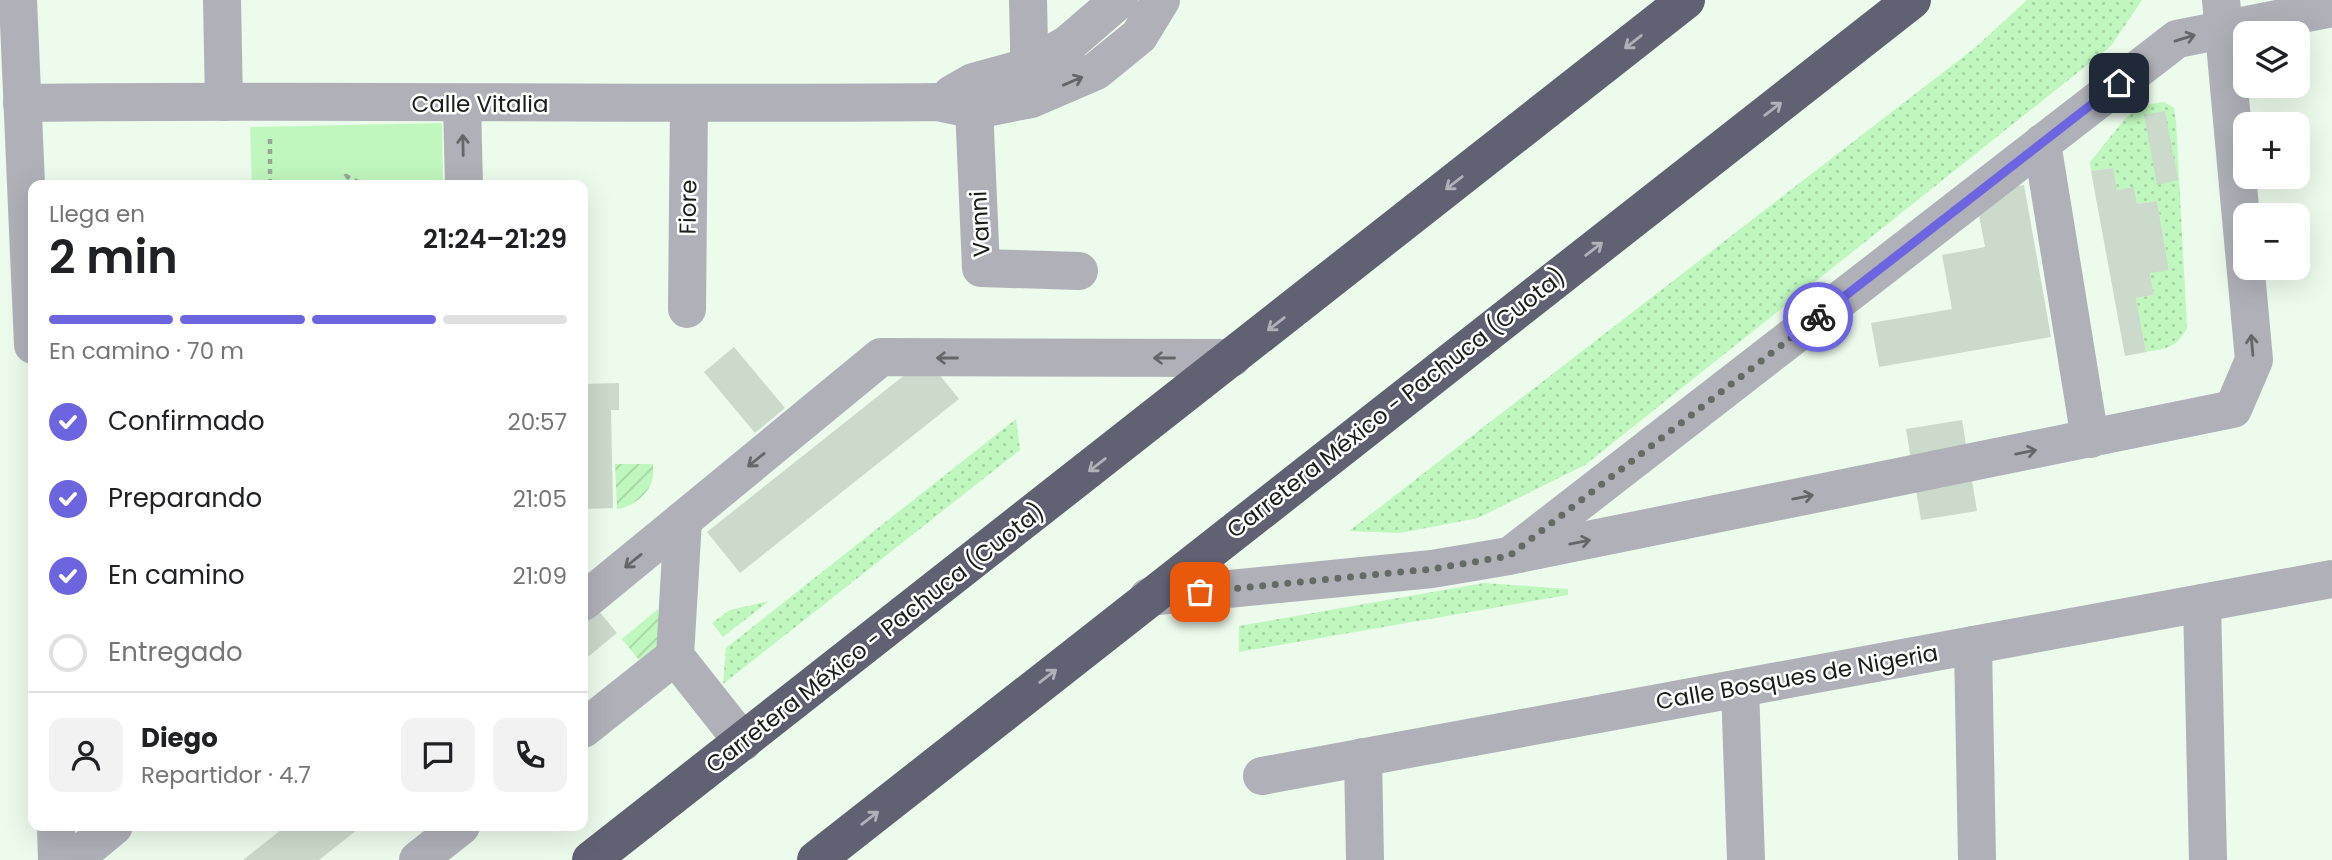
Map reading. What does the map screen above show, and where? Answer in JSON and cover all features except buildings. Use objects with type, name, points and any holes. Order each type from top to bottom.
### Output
[{"type":"highway","name":"Carretera México - Pachuca (Cuota)","points":[[591,860],[1686,0]]},
{"type":"highway","name":"Carretera México - Pachuca (Cuota)","points":[[816,860],[1912,0]]},
{"type":"street","points":[[18,0],[28,235]]},
{"type":"street","points":[[222,0],[224,102]]},
{"type":"street","points":[[1028,0],[1029,83]]},
{"type":"street","name":"Calle Vitalia","points":[[1029,83],[1068,44],[1119,0]]},
{"type":"street","name":"Calle Vitalia","points":[[22,103],[689,105],[937,102],[1096,71],[1139,36],[1161,0]]},
{"type":"street","points":[[1509,556],[2177,39],[2222,14],[2286,8],[2332,8]]},
{"type":"street","points":[[1148,597],[1432,569],[1509,556],[2233,410],[2254,360],[2222,14]]},
{"type":"street","name":"Vanni","points":[[974,96],[981,268],[1079,271]]},
{"type":"street","points":[[463,104],[464,180]]},
{"type":"street","name":"Fiore","points":[[687,309],[689,105]]},
{"type":"street","points":[[2042,143],[2090,439]]},
{"type":"street","points":[[588,597],[881,357],[1232,358]]},
{"type":"street","points":[[683,520],[675,656],[743,742]]},
{"type":"street","name":"Calle Bosques de Nigeria","points":[[1262,776],[2332,579]]},
{"type":"street","points":[[2202,603],[2208,860]]},
{"type":"street","points":[[1973,645],[1977,860]]},
{"type":"street","points":[[588,725],[675,656]]},
{"type":"street","points":[[1741,688],[1746,860]]},
{"type":"street","points":[[1363,757],[1365,860]]},
{"type":"street","points":[[56,831],[57,860]]},
{"type":"street","points":[[72,860],[108,831]]},
{"type":"street","points":[[418,860],[455,831]]},
{"type":"path","points":[[270,103],[270,180]]},
{"type":"green space","points":[[2027,0],[2142,0],[2111,46],[1585,465],[1478,518],[1400,533],[1349,531],[1976,47]]},
{"type":"green space","points":[[2164,102],[2174,108],[2176,121],[2187,328],[2171,346],[2146,352],[2136,298],[2154,295],[2150,273],[2169,269],[2157,201],[2137,204],[2134,187],[2117,190],[2113,168],[2091,171],[2090,162],[2139,106]]},
{"type":"green space","points":[[442,123],[443,180],[252,180],[250,127]]},
{"type":"green space","points":[[1016,419],[1020,450],[723,684],[726,648]]},
{"type":"green space","points":[[615,464],[653,464],[653,479],[643,496],[617,509]]},
{"type":"green space","points":[[1484,583],[1568,589],[1568,595],[1239,652],[1239,626]]},
{"type":"green space","points":[[769,601],[723,637],[712,623],[730,610]]},
{"type":"green space","points":[[658,609],[659,644],[639,660],[622,639]]},
{"type":"way so far","points":[[1200,592],[1432,569],[1509,556],[1818,317]]},
{"type":"route","points":[[1818,317],[2119,83]]}]
